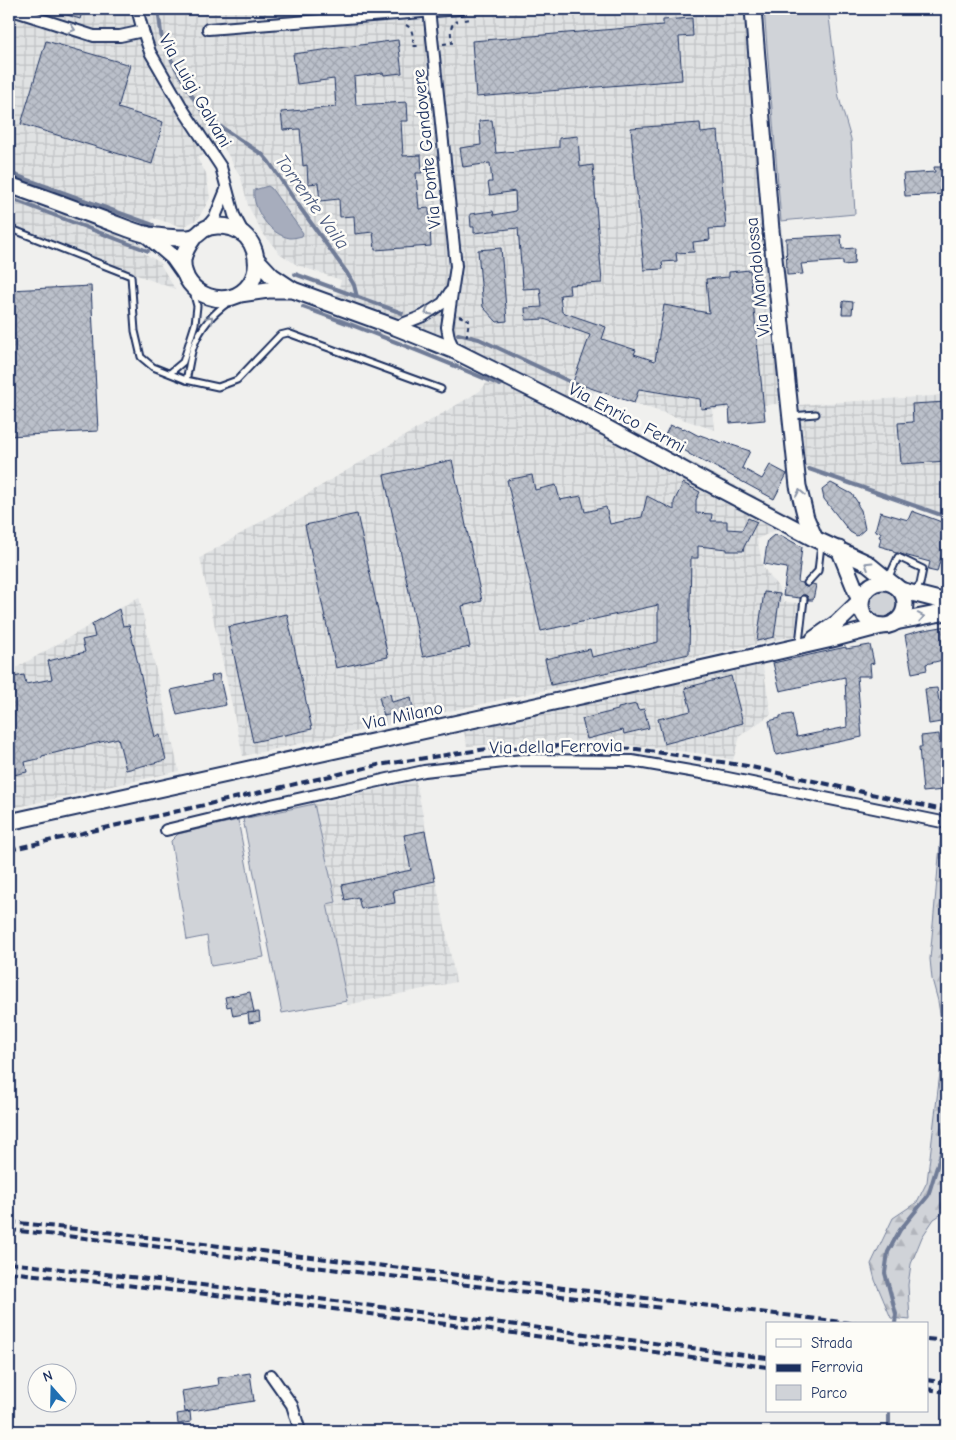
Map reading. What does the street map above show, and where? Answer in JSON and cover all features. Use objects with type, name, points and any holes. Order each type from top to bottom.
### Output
[{"type":"main road","name":"Via Mandolossa","points":[[753,9],[771,230],[801,499],[806,518],[818,541]]},
{"type":"main road","points":[[9,185],[146,234],[171,237],[219,226],[233,228],[245,235],[253,246],[257,260],[256,273],[250,284],[240,294]]},
{"type":"main road","points":[[188,280],[183,261],[184,254],[186,248],[199,232]]},
{"type":"main road","points":[[146,234],[173,257],[188,280],[202,294],[214,299],[228,299],[240,294],[268,290],[293,290]]},
{"type":"main road","points":[[257,260],[272,276],[293,290]]},
{"type":"main road","name":"Via Enrico Fermi","points":[[293,290],[395,327],[460,347],[818,541],[867,563],[899,587]]},
{"type":"main road","points":[[839,549],[860,601],[863,615],[874,624],[888,624],[900,617],[905,603],[899,587]]},
{"type":"main road","points":[[860,601],[867,588],[873,584],[888,582],[947,602]]},
{"type":"main road","name":"Via Milano","points":[[802,645],[837,624],[860,601]]},
{"type":"main road","name":"Via Milano","points":[[9,822],[590,694],[888,624],[947,612]]},
{"type":"street","name":"Via Luigi Galvani","points":[[137,9],[150,52],[184,111],[221,167],[234,215],[245,235]]},
{"type":"street","points":[[208,29],[460,9]]},
{"type":"street","points":[[9,10],[94,36],[120,36],[143,31]]},
{"type":"street","name":"Via Ponte Gandovere","points":[[429,10],[456,266],[447,327],[449,338],[460,347]]},
{"type":"street","points":[[199,232],[215,217],[226,190]]},
{"type":"street","points":[[395,327],[423,316],[443,303],[454,286]]},
{"type":"street","name":"Via della Ferrovia","points":[[166,830],[424,771],[523,760],[632,761],[713,775],[947,823]]},
{"type":"street","points":[[271,1375],[292,1405],[300,1431]]},
{"type":"lane","points":[[9,228],[132,276],[134,331],[141,357],[153,367],[186,380],[218,387],[237,380],[280,335],[288,333],[441,389]]},
{"type":"lane","points":[[170,374],[183,362],[195,324],[197,306],[188,280]]},
{"type":"lane","points":[[186,380],[193,346],[205,324],[217,310],[240,294]]},
{"type":"lane","points":[[792,423],[816,414]]},
{"type":"lane","points":[[807,583],[818,571],[818,541]]},
{"type":"lane","points":[[898,557],[923,569],[920,584],[899,587],[898,557]]},
{"type":"lane","points":[[802,645],[804,599]]},
{"type":"path","points":[[442,44],[452,43],[451,27],[453,23],[471,19],[470,14]]},
{"type":"path","points":[[402,25],[407,25],[412,30],[413,46],[420,46]]},
{"type":"path","points":[[460,347],[467,332],[469,320]]},
{"type":"shaded area","points":[[9,9],[747,9],[763,223],[781,221],[799,405],[773,404],[713,410],[715,430],[595,390],[588,404],[661,446],[799,519],[757,539],[763,567],[778,587],[784,602],[800,603],[794,636],[243,756],[200,558],[480,391],[498,369],[335,302],[341,280],[297,265],[279,253],[261,231],[248,205],[241,178],[223,146],[197,158],[206,173],[210,198],[198,219],[183,227],[153,218],[139,250],[159,262],[175,289],[9,228]]},
{"type":"shaded area","points":[[947,395],[947,515],[806,466],[799,405]]},
{"type":"shaded area","points":[[139,597],[179,771],[9,809],[9,672]]},
{"type":"shaded area","points":[[762,661],[771,714],[740,736],[733,760],[705,754],[596,741],[530,742],[467,746],[464,732]]},
{"type":"shaded area","points":[[416,781],[456,982],[347,1005],[326,904],[336,901],[314,804]]},
{"type":"green space","points":[[764,9],[828,9],[839,98],[851,139],[855,214],[781,221]]},
{"type":"green space","points":[[882,590],[892,594],[896,604],[892,614],[882,618],[872,614],[868,604],[872,594]]},
{"type":"green space","points":[[314,804],[336,902],[327,904],[347,1001],[282,1013],[243,819]]},
{"type":"green space","points":[[238,820],[264,957],[211,966],[207,936],[187,940],[171,841],[178,834]]},
{"type":"green space","points":[[941,834],[947,835],[947,1166],[944,1187],[945,1212],[934,1219],[922,1237],[911,1264],[908,1285],[910,1320],[891,1318],[875,1280],[871,1264],[893,1218],[917,1202],[927,1182],[944,1039],[930,959]]},
{"type":"water","points":[[268,186],[303,233],[302,236],[290,238],[283,236],[269,227],[259,213],[254,190]]},
{"type":"building","points":[[55,9],[83,9],[80,19],[54,11]]},
{"type":"building","points":[[692,18],[693,36],[679,37],[682,80],[476,97],[472,41],[663,25],[663,20]]},
{"type":"building","points":[[398,40],[402,73],[384,75],[383,73],[354,77],[356,105],[407,102],[408,121],[401,121],[403,156],[421,155],[422,173],[416,173],[419,209],[429,208],[431,246],[375,250],[373,232],[355,234],[354,216],[340,217],[339,199],[320,201],[318,183],[308,184],[307,165],[303,166],[300,129],[283,130],[281,112],[336,107],[334,79],[297,84],[293,54]]},
{"type":"building","points":[[46,41],[130,65],[118,108],[163,122],[152,164],[21,124]]},
{"type":"building","points":[[492,120],[496,153],[559,147],[559,138],[578,136],[580,167],[593,165],[602,283],[569,285],[570,294],[560,295],[562,312],[606,327],[602,339],[636,350],[634,354],[655,361],[664,305],[709,313],[706,279],[729,277],[729,272],[750,270],[765,420],[730,423],[729,406],[701,409],[700,399],[639,389],[634,403],[573,382],[590,335],[544,319],[526,320],[525,308],[542,307],[540,288],[523,289],[518,228],[474,233],[474,227],[471,227],[470,214],[493,211],[494,215],[516,211],[515,191],[490,195],[488,182],[492,182],[490,163],[463,167],[460,148],[481,145],[479,121]]},
{"type":"building","points":[[700,123],[701,133],[718,131],[726,228],[709,229],[710,240],[693,242],[694,252],[676,253],[677,261],[662,262],[663,269],[644,270],[631,128]]},
{"type":"building","points":[[934,167],[946,167],[947,194],[905,196],[903,174],[935,172]]},
{"type":"building","points":[[841,235],[842,249],[855,248],[854,264],[843,265],[843,261],[801,264],[803,274],[787,275],[786,238]]},
{"type":"building","points":[[501,248],[507,321],[497,322],[483,307],[478,250]]},
{"type":"building","points":[[91,286],[98,431],[9,436],[9,290]]},
{"type":"building","points":[[844,301],[853,302],[852,314],[842,314]]},
{"type":"building","points":[[947,402],[947,461],[901,464],[898,423],[913,422],[912,404]]},
{"type":"building","points":[[670,425],[750,451],[742,468],[762,479],[770,465],[787,474],[774,499],[663,439]]},
{"type":"building","points":[[452,460],[482,601],[462,606],[470,647],[423,657],[384,475]]},
{"type":"building","points":[[532,475],[535,490],[556,485],[560,500],[581,496],[585,512],[606,507],[610,524],[642,517],[647,496],[674,510],[674,502],[683,483],[700,492],[696,500],[696,513],[712,514],[711,521],[727,521],[727,529],[742,530],[748,518],[757,522],[743,551],[727,551],[727,549],[698,546],[698,558],[691,558],[689,654],[551,685],[545,659],[590,649],[592,657],[658,642],[658,605],[541,631],[507,480]]},
{"type":"building","points":[[831,483],[852,494],[858,503],[865,529],[857,536],[850,532],[824,499],[822,490]]},
{"type":"building","points":[[912,511],[947,524],[947,550],[943,549],[937,572],[928,570],[930,562],[893,552],[893,550],[879,546],[881,532],[875,531],[880,512],[908,520]]},
{"type":"building","points":[[357,514],[388,657],[336,668],[305,525]]},
{"type":"building","points":[[774,535],[782,536],[802,547],[798,582],[803,583],[807,587],[812,584],[816,585],[813,600],[808,600],[808,597],[805,595],[802,595],[800,598],[783,596],[787,568],[764,564],[768,540]]},
{"type":"building","points":[[764,592],[780,594],[774,637],[757,641]]},
{"type":"building","points":[[119,609],[123,626],[129,625],[155,737],[160,735],[166,760],[126,770],[118,738],[42,756],[42,758],[25,762],[27,772],[9,776],[9,678],[24,675],[26,684],[52,679],[48,661],[85,652],[82,640],[95,637],[92,624]]},
{"type":"building","points":[[287,614],[312,729],[253,742],[228,627]]},
{"type":"building","points":[[947,626],[947,659],[926,664],[927,670],[912,673],[905,635]]},
{"type":"building","points":[[870,645],[874,663],[870,664],[871,676],[857,676],[862,737],[776,755],[769,721],[780,718],[780,716],[792,714],[797,737],[847,727],[845,677],[780,691],[773,663],[846,647],[846,649]]},
{"type":"building","points":[[219,674],[226,705],[177,715],[171,690],[212,681],[211,676]]},
{"type":"building","points":[[731,676],[743,723],[664,744],[658,719],[691,711],[685,688]]},
{"type":"building","points":[[937,688],[939,701],[947,700],[947,721],[929,724],[925,689]]},
{"type":"building","points":[[390,694],[392,702],[411,697],[413,709],[384,716],[379,697]]},
{"type":"building","points":[[636,704],[638,710],[644,709],[649,728],[624,734],[623,730],[587,739],[582,719]]},
{"type":"building","points":[[939,734],[944,790],[923,792],[919,747],[922,747],[921,736]]},
{"type":"building","points":[[425,831],[435,881],[393,890],[395,903],[361,909],[358,897],[345,900],[342,885],[411,870],[404,835]]},
{"type":"building","points":[[250,992],[254,1012],[233,1016],[231,1006],[227,1007],[225,997]]},
{"type":"building","points":[[259,1012],[260,1021],[249,1023],[248,1013]]},
{"type":"building","points":[[250,1373],[254,1401],[185,1412],[182,1391],[219,1385],[218,1378]]},
{"type":"building","points":[[190,1412],[191,1422],[178,1424],[177,1414]]},
{"type":"waterway","name":"Torrente Vaila","points":[[158,9],[162,40],[175,67],[198,106],[209,119],[263,155],[269,162],[347,273],[354,285],[357,297]]},
{"type":"waterway","points":[[9,173],[153,225]]},
{"type":"waterway","points":[[9,198],[148,251]]},
{"type":"waterway","points":[[295,274],[402,313]]},
{"type":"waterway","points":[[303,307],[402,344],[500,385]]},
{"type":"waterway","points":[[458,334],[479,339],[577,385]]},
{"type":"waterway","points":[[809,469],[947,517]]},
{"type":"waterway","points":[[947,945],[947,964]]},
{"type":"waterway","points":[[895,1322],[896,1314],[885,1273],[888,1252],[900,1230],[928,1196],[947,1126]]},
{"type":"waterway","points":[[889,1412],[889,1431]]},
{"type":"railway","points":[[9,850],[378,765],[487,749],[560,746],[637,749],[747,766],[947,811]]},
{"type":"railway","points":[[9,1222],[114,1233],[842,1322]]},
{"type":"railway","points":[[9,1230],[663,1308]]},
{"type":"railway","points":[[9,1263],[297,1296],[766,1358]]},
{"type":"railway","points":[[9,1272],[296,1304],[766,1367]]},
{"type":"railway","points":[[928,1339],[947,1341]]},
{"type":"railway","points":[[928,1380],[947,1383]]},
{"type":"railway","points":[[928,1389],[947,1392]]}]
